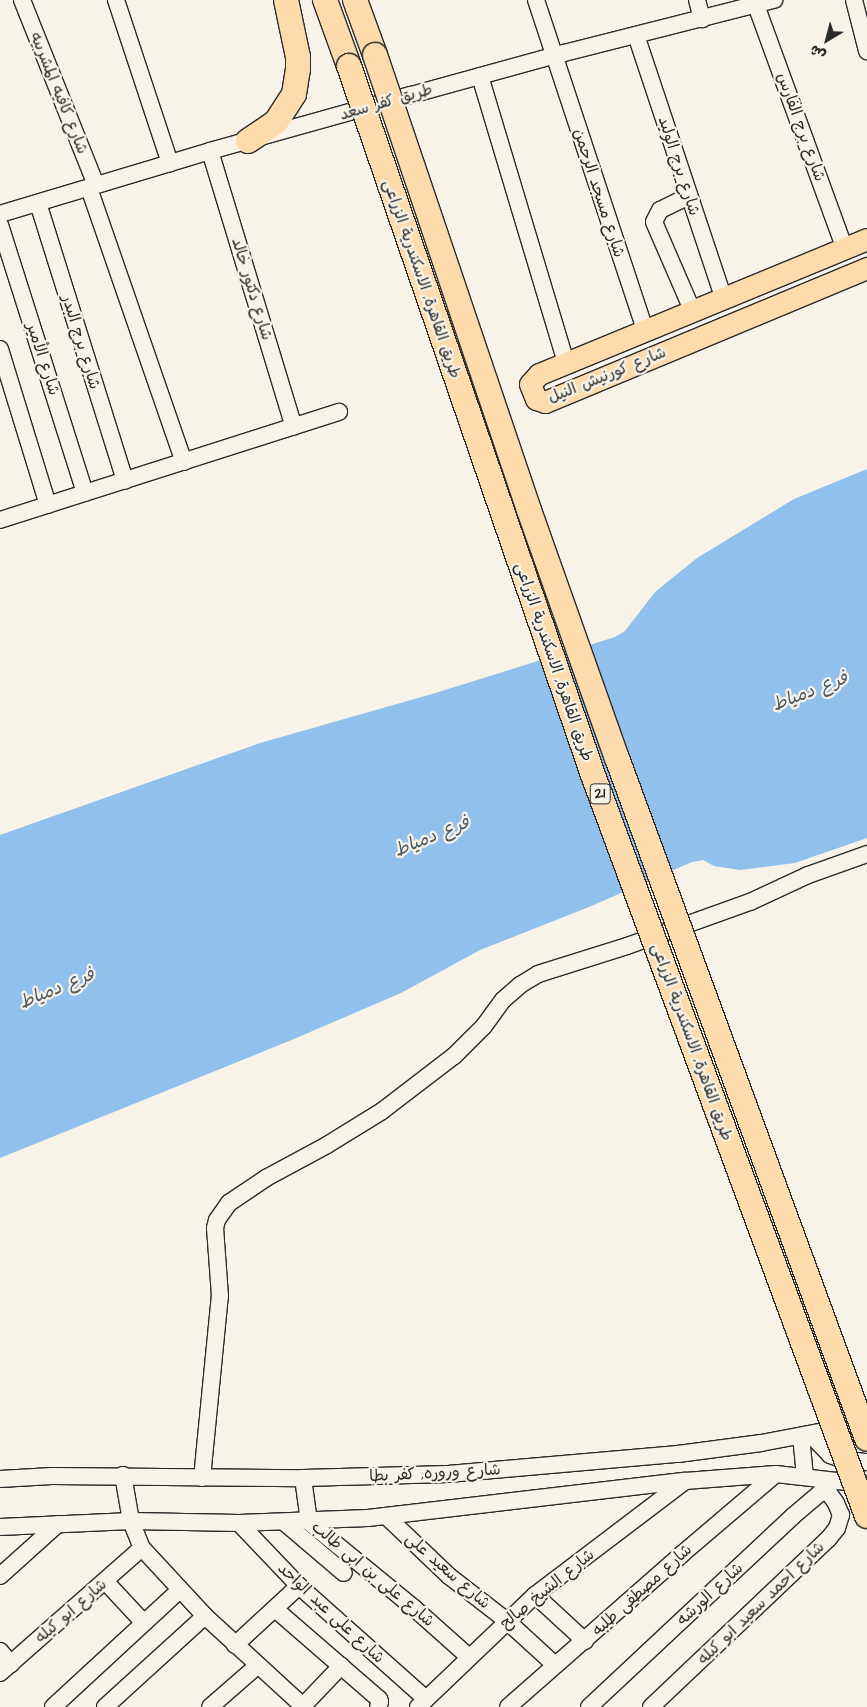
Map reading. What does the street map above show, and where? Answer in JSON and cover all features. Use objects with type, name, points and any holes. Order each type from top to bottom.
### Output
[{"type":"highway","points":[[248,141],[276,122],[294,94],[298,57],[286,0]]},
{"type":"highway","name":"طريق القاهرة, الاسكندرية الزراعى","points":[[325,0],[586,756],[867,1516]]},
{"type":"highway","name":"طريق القاهرة, الاسكندرية الزراعى","points":[[355,0],[532,519],[617,758],[867,1439]]},
{"type":"main road","name":"شارع كورنيش النيل","points":[[867,240],[723,297],[539,374],[530,384],[539,402],[554,398],[867,268]]},
{"type":"street","name":"شارع كافيه المشربيه","points":[[22,0],[92,187],[184,462]]},
{"type":"street","points":[[116,0],[170,164]]},
{"type":"street","name":"شارع مسجد الرحمن","points":[[536,0],[645,330]]},
{"type":"street","points":[[697,0],[702,19]]},
{"type":"street","name":"طريق كفر سعد","points":[[0,214],[210,151],[480,76],[774,0]]},
{"type":"street","points":[[854,0],[867,51]]},
{"type":"street","name":"شارع برج الفارس","points":[[756,5],[845,249]]},
{"type":"street","name":"شارع برج الوليد","points":[[636,35],[723,297]]},
{"type":"street","points":[[480,76],[566,363]]},
{"type":"street","name":"شارع دكتور خالد","points":[[210,151],[294,427]]},
{"type":"street","points":[[690,196],[660,210],[654,222],[692,310]]},
{"type":"street","name":"شارع برج البدر","points":[[38,203],[125,480]]},
{"type":"street","name":"شارع الأمير","points":[[0,225],[86,493]]},
{"type":"street","points":[[0,348],[48,505]]},
{"type":"street","points":[[0,520],[339,412]]},
{"type":"street","points":[[202,1478],[220,1296],[215,1228],[216,1220],[228,1203],[266,1178],[327,1145],[382,1111],[454,1056],[484,1026],[504,1000],[520,985],[538,974],[627,946],[750,902],[808,875],[867,854]]},
{"type":"street","name":"شارع وروره, كفر بطا","points":[[0,1479],[123,1475],[202,1478],[303,1478],[448,1474],[678,1454],[867,1424]]},
{"type":"street","points":[[806,1435],[830,1455],[841,1459],[867,1462]]},
{"type":"street","points":[[805,1477],[806,1435]]},
{"type":"street","points":[[0,1527],[131,1521],[309,1522],[386,1516],[685,1481],[776,1474],[805,1477],[830,1485],[867,1484]]},
{"type":"street","name":"شارع مصطفى طلبه","points":[[508,1707],[776,1474]]},
{"type":"street","points":[[123,1475],[131,1521],[142,1548],[205,1616],[303,1707],[341,1666]]},
{"type":"street","name":"شارع على بن ابى طالب","points":[[303,1478],[309,1522],[414,1608],[469,1657]]},
{"type":"street","name":"شارع الشيخ صالح","points":[[422,1703],[507,1620],[535,1596],[685,1481]]},
{"type":"street","name":"شارع الورشه","points":[[589,1707],[793,1516],[830,1485]]},
{"type":"street","name":"شارع احمد سعيد ابو كيله","points":[[651,1707],[829,1538],[837,1528],[840,1515],[830,1485]]},
{"type":"street","name":"شارع سعيد على","points":[[386,1516],[450,1576],[507,1620],[555,1665]]},
{"type":"street","points":[[285,1522],[344,1572]]},
{"type":"street","name":"شارع على عبد الواحد","points":[[239,1523],[299,1586],[422,1703]]},
{"type":"street","points":[[0,1576],[58,1524]]},
{"type":"street","name":"شارع ابو كيله","points":[[5,1669],[142,1548]]},
{"type":"street","points":[[105,1581],[144,1623]]},
{"type":"street","points":[[235,1645],[299,1586]]},
{"type":"street","points":[[53,1707],[180,1590]]},
{"type":"street","points":[[535,1596],[585,1641]]},
{"type":"street","points":[[275,1609],[379,1699],[378,1707]]},
{"type":"street","points":[[105,1707],[205,1616]]},
{"type":"street","points":[[0,1651],[5,1669]]},
{"type":"street","points":[[210,1707],[257,1666]]},
{"type":"water","name":"فرع دمياط","points":[[867,469],[867,838],[795,863],[740,870],[714,866],[703,860],[692,862],[589,907],[480,950],[401,993],[294,1039],[0,1158],[0,835],[260,743],[432,694],[615,637],[625,631],[655,592],[697,558],[794,499]]}]
